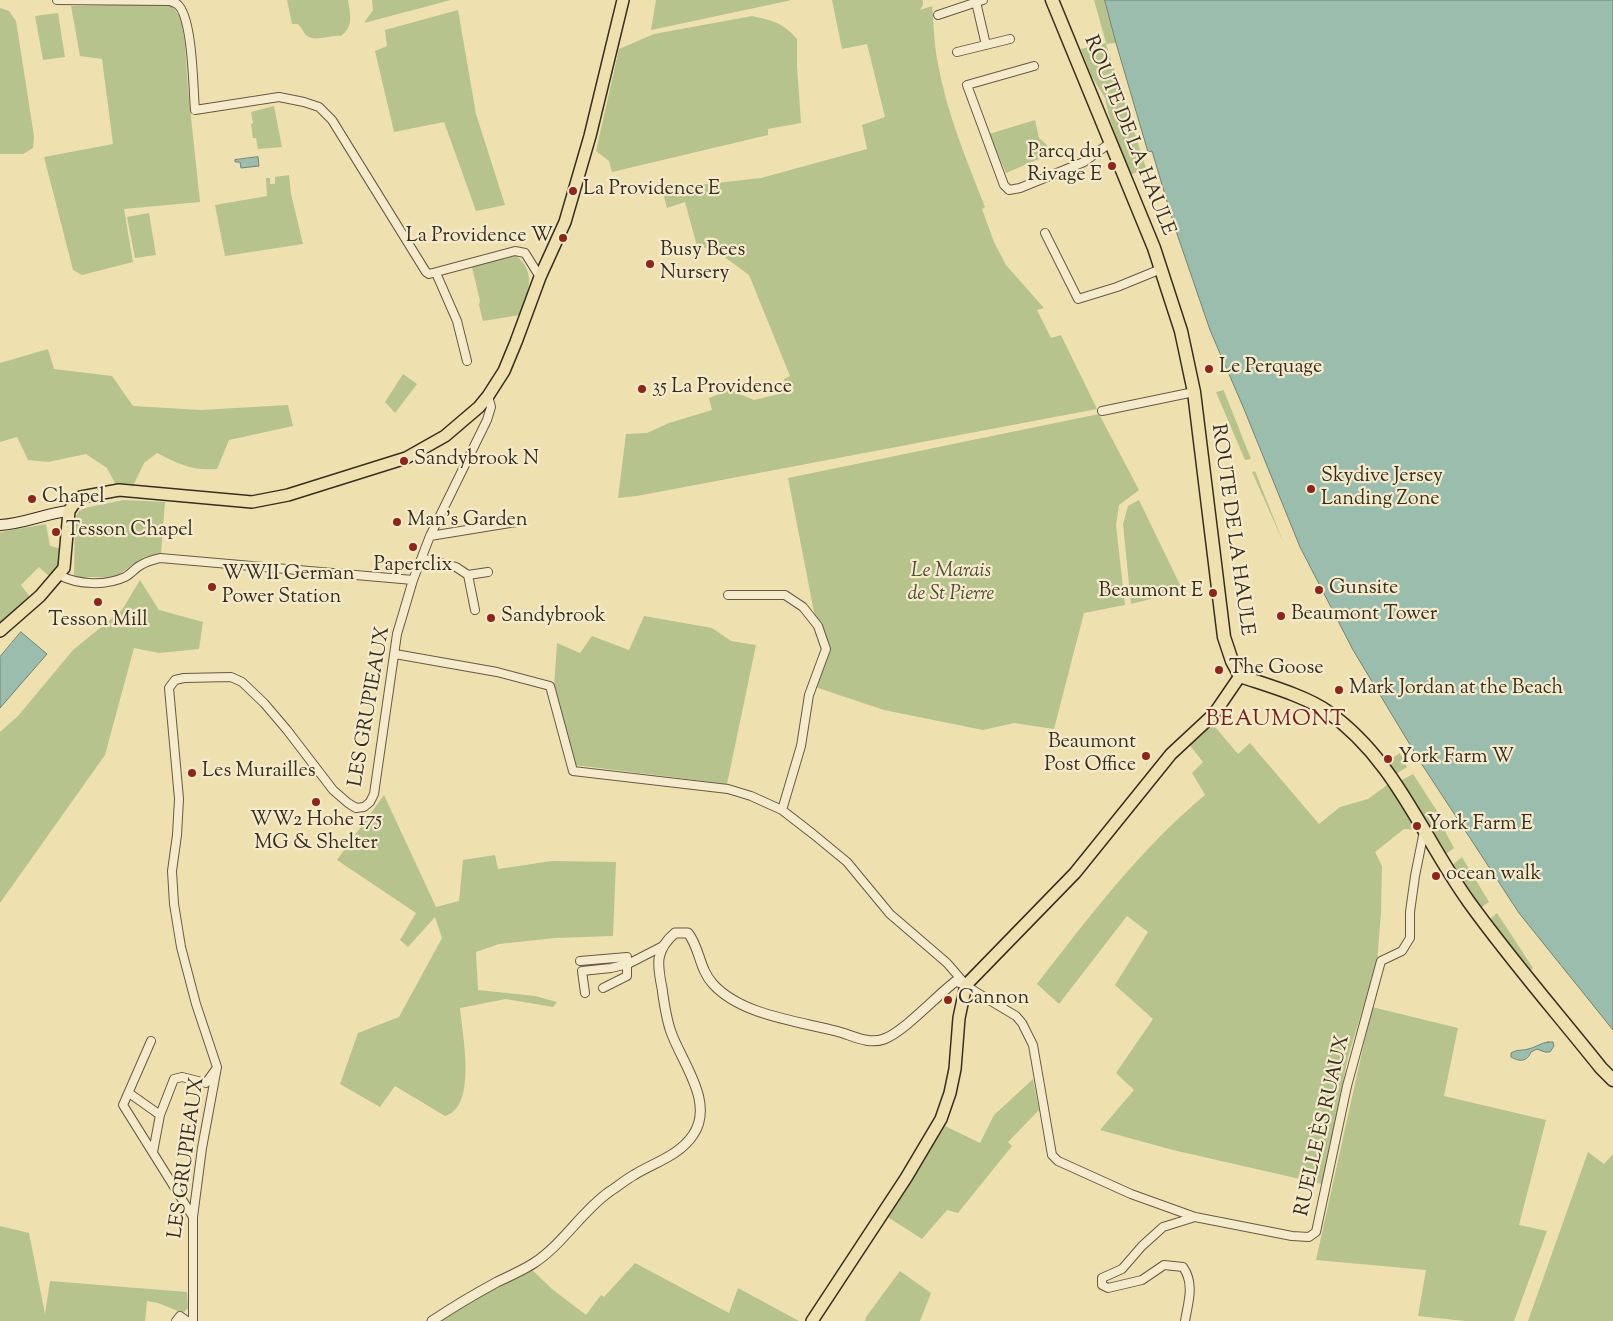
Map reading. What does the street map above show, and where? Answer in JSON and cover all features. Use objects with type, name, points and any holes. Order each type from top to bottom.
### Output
[{"type":"highway","name":"ROUTE DE LA HAULE","points":[[1052,0],[1154,248],[1181,331],[1194,392],[1224,637],[1232,661],[1240,676]]},
{"type":"highway","points":[[1240,676],[1294,695],[1327,711],[1368,746],[1380,761],[1425,830],[1468,901],[1601,1068],[1613,1080]]},
{"type":"main road","points":[[0,631],[40,596],[64,568],[69,511],[81,497],[119,490],[252,502],[288,495],[406,458],[452,431],[488,396],[504,371],[540,277],[565,222],[590,136],[601,84],[623,0]]},
{"type":"main road","points":[[0,525],[69,511]]},
{"type":"main road","points":[[812,1321],[906,1178],[941,1119],[950,1093],[955,1069],[959,1018],[966,985],[1075,873],[1171,754],[1214,714],[1240,676]]},
{"type":"street","points":[[57,0],[170,1],[177,3],[183,12],[188,26],[195,110],[280,97],[304,102],[319,108],[332,120],[426,272],[429,274],[436,273],[515,251],[525,253],[540,277]]},
{"type":"street","points":[[938,15],[979,1],[986,45]]},
{"type":"street","points":[[957,52],[1010,39]]},
{"type":"street","points":[[1034,66],[967,85],[1004,184],[1009,190],[1020,188],[1084,162],[1110,143]]},
{"type":"street","points":[[1045,232],[1078,299],[1117,287],[1161,269]]},
{"type":"street","points":[[436,273],[457,321],[467,361]]},
{"type":"street","points":[[1102,411],[1194,392]]},
{"type":"street","name":"LES GRUPIEAUX","points":[[193,1321],[193,1217],[217,1067],[196,1004],[181,947],[174,904],[172,871],[177,835],[178,800],[169,688],[175,680],[184,678],[231,678],[242,682],[287,730],[334,790],[356,808],[364,807],[370,802],[374,794],[398,634],[414,580],[430,536],[487,420],[491,407],[488,396]]},
{"type":"street","points":[[430,536],[522,521]]},
{"type":"street","points":[[59,575],[68,580],[92,583],[110,582],[126,576],[142,564],[160,558],[414,580]]},
{"type":"street","points":[[422,558],[456,567],[468,575],[488,572]]},
{"type":"street","points":[[468,575],[475,610]]},
{"type":"street","points":[[728,595],[785,595],[804,607],[818,626],[826,648],[809,695],[801,746],[782,810]]},
{"type":"street","points":[[395,654],[497,672],[550,686],[573,771],[728,789],[751,796],[782,810],[847,862],[890,914],[947,963],[966,985]]},
{"type":"street","name":"RUELLE ÈS RUAUX","points":[[966,985],[1016,1016],[1030,1038],[1052,1155],[1058,1161],[1130,1194],[1194,1217],[1292,1236],[1309,1237],[1316,1232],[1347,1086],[1381,961],[1402,950],[1410,938],[1410,912],[1415,876],[1425,830]]},
{"type":"street","points":[[585,993],[582,971],[628,964],[663,946],[675,933],[688,933],[692,938],[706,976],[724,994],[745,1006],[776,1017],[866,1040],[876,1041],[886,1038],[899,1030],[956,981],[966,985]]},
{"type":"street","points":[[432,1321],[479,1292],[534,1263],[547,1253],[604,1196],[634,1175],[665,1159],[682,1147],[693,1136],[700,1112],[698,1097],[692,1077],[670,1031],[659,973],[659,958],[663,946]]},
{"type":"street","points":[[580,961],[627,957],[627,976],[603,988]]},
{"type":"street","points":[[151,1041],[124,1105],[193,1217]]},
{"type":"street","points":[[153,1152],[160,1115],[174,1079],[182,1077],[206,1083],[217,1067]]},
{"type":"street","points":[[129,1093],[160,1115]]},
{"type":"street","points":[[1185,1321],[1191,1286],[1188,1275],[1183,1268],[1164,1266],[1142,1280],[1108,1288],[1102,1285],[1102,1278],[1122,1268],[1163,1227],[1194,1217]]},
{"type":"street","points":[[176,1321],[180,1316],[187,1321]]},
{"type":"green space","points":[[287,0],[348,0],[350,20],[348,28],[341,36],[317,39],[309,37],[298,24],[292,24]]},
{"type":"green space","points":[[372,0],[451,0],[364,23],[373,10]]},
{"type":"green space","points":[[656,0],[792,0],[651,30]]},
{"type":"green space","points":[[832,0],[923,0],[920,10],[932,6],[935,43],[942,83],[958,137],[985,207],[982,209],[994,242],[1006,265],[1044,308],[1037,310],[1051,338],[1061,335],[1097,409],[637,496],[618,498],[626,434],[647,433],[669,423],[712,410],[709,398],[730,390],[754,400],[788,392],[784,379],[790,376],[749,275],[715,250],[697,246],[685,202],[667,208],[662,189],[761,178],[867,149],[862,125],[885,117],[867,44],[842,49]]},
{"type":"green space","points":[[1094,0],[1105,0],[1116,43],[1106,44],[1146,168],[1130,175],[1110,120],[1105,98],[1091,75],[1081,49],[1106,43]]},
{"type":"green space","points":[[158,4],[173,7],[181,19],[200,202],[124,209],[133,262],[82,275],[73,270],[44,157],[113,144],[102,59],[80,56],[71,6]]},
{"type":"green space","points":[[0,8],[9,11],[16,21],[34,136],[33,148],[23,154],[0,154]]},
{"type":"green space","points":[[458,10],[476,114],[505,205],[476,211],[444,122],[394,132],[375,51],[387,46],[385,30]]},
{"type":"green space","points":[[58,13],[65,57],[43,60],[35,16]]},
{"type":"green space","points":[[752,16],[777,23],[787,29],[797,39],[801,123],[768,129],[768,135],[612,172],[609,161],[596,151],[619,49],[654,34]]},
{"type":"green space","points":[[274,106],[282,147],[258,149],[256,138],[253,138],[251,112]]},
{"type":"green space","points":[[1035,120],[1039,138],[1048,148],[1044,153],[1046,156],[1006,173],[989,134]]},
{"type":"green space","points":[[289,175],[291,194],[303,244],[225,256],[215,205],[267,196],[266,178],[270,178],[270,184],[275,184],[275,177]]},
{"type":"green space","points":[[149,213],[156,255],[135,258],[127,217]]},
{"type":"green space","points":[[514,254],[526,268],[529,275],[528,290],[520,315],[483,321],[472,267]]},
{"type":"green space","points":[[48,349],[54,369],[112,376],[133,406],[201,410],[288,405],[293,426],[229,440],[217,469],[200,469],[186,466],[157,453],[144,463],[133,486],[116,485],[107,468],[86,454],[48,462],[28,460],[17,437],[0,442],[0,363]]},
{"type":"green space","points":[[403,374],[417,384],[395,413],[385,402]]},
{"type":"green space","points":[[1224,390],[1251,459],[1245,460],[1216,392]]},
{"type":"green space","name":"Le Marais de St Pierre","points":[[1099,414],[1139,490],[1119,505],[1116,525],[1125,605],[1084,613],[1054,729],[1014,723],[983,730],[884,710],[815,687],[831,647],[814,612],[788,478]]},
{"type":"green space","points":[[1255,471],[1284,544],[1252,472]]},
{"type":"green space","points":[[123,500],[165,502],[161,554],[144,557],[115,577],[74,577],[75,518],[79,511]]},
{"type":"green space","points":[[1139,500],[1183,591],[1131,604],[1123,524],[1128,506]]},
{"type":"green space","points":[[46,524],[50,546],[62,549],[59,564],[50,577],[39,567],[21,585],[30,597],[0,623],[0,532]]},
{"type":"green space","points":[[140,580],[159,610],[203,622],[199,649],[159,653],[134,648],[105,755],[0,903],[0,732],[18,716],[73,650],[122,610]]},
{"type":"green space","points":[[644,616],[712,628],[731,641],[756,645],[727,784],[575,765],[554,687],[557,643],[580,653],[592,636],[629,650]]},
{"type":"green space","points":[[1211,722],[1238,754],[1250,743],[1319,824],[1340,807],[1368,799],[1390,783],[1419,830],[1404,829],[1375,852],[1382,866],[1377,962],[1348,1057],[1322,1184],[1173,1150],[1100,1130],[1134,1090],[1116,1073],[1153,1019],[1115,985],[1148,932],[1127,916],[1059,1004],[1037,984],[1095,909],[1137,861],[1158,838],[1205,795],[1192,773],[1203,762],[1188,743]]},
{"type":"green space","points":[[1400,753],[1407,767],[1396,774],[1388,761]]},
{"type":"green space","points":[[1413,774],[1439,814],[1454,848],[1443,856],[1400,781]]},
{"type":"green space","points":[[384,795],[436,907],[459,901],[463,860],[495,855],[498,869],[552,861],[616,862],[613,936],[555,938],[499,944],[476,952],[478,990],[535,996],[557,1002],[553,1007],[506,999],[460,1008],[465,1051],[465,1084],[462,1099],[455,1110],[445,1116],[395,1086],[380,1107],[340,1084],[358,1033],[399,1017],[442,938],[435,917],[408,947],[400,940],[416,913],[337,860]]},
{"type":"green space","points":[[1462,857],[1489,902],[1479,909],[1450,867]]},
{"type":"green space","points":[[1497,913],[1533,968],[1528,973],[1487,922]]},
{"type":"green space","points":[[1372,1007],[1458,1028],[1444,1096],[1546,1120],[1519,1225],[1547,1231],[1514,1321],[1465,1321],[1418,1316],[1426,1270],[1316,1260]]},
{"type":"green space","points":[[1033,1079],[1039,1110],[1008,1142],[1012,1146],[958,1213],[947,1210],[922,1239],[886,1216],[943,1125],[980,1143],[994,1115]]},
{"type":"green space","points":[[1588,1152],[1604,1164],[1613,1154],[1613,1321],[1528,1321]]},
{"type":"green space","points":[[0,1226],[29,1233],[45,1314],[50,1281],[187,1292],[188,1308],[183,1313],[158,1303],[147,1301],[145,1321],[0,1321]]},
{"type":"green space","points":[[635,1263],[729,1313],[738,1288],[799,1321],[439,1321],[485,1292],[531,1269],[552,1289],[586,1315],[601,1295],[604,1297]]},
{"type":"green space","points":[[900,1271],[931,1293],[920,1321],[865,1321],[866,1317]]},
{"type":"shaded area","points":[[1105,0],[1613,0],[1613,1030],[1519,913],[1421,763],[1353,650],[1300,547],[1210,330],[1174,225],[1152,151],[1148,152]]},
{"type":"shaded area","points":[[258,157],[259,166],[241,168],[240,162],[235,162],[235,160]]},
{"type":"shaded area","points":[[21,632],[47,654],[0,708],[0,657]]},
{"type":"shaded area","points":[[1553,1042],[1554,1046],[1550,1052],[1537,1049],[1523,1060],[1511,1057],[1513,1052]]},
{"type":"place","name":"Parcq du Rivage E","points":[[1112,166]]},
{"type":"place","name":"La Providence E","points":[[573,191]]},
{"type":"place","name":"La Providence W","points":[[563,238]]},
{"type":"place","name":"Busy Bees Nursery","points":[[650,264]]},
{"type":"place","name":"Le Perquage","points":[[1209,369]]},
{"type":"place","name":"35 La Providence","points":[[642,389]]},
{"type":"place","name":"Sandybrook N","points":[[404,461]]},
{"type":"place","name":"Skydive Jersey Landing Zone","points":[[1311,489]]},
{"type":"place","name":"Chapel","points":[[32,499]]},
{"type":"place","name":"Man's Garden","points":[[397,522]]},
{"type":"place","name":"Tesson Chapel","points":[[56,532]]},
{"type":"place","name":"Paperclix","points":[[413,547]]},
{"type":"place","name":"WWII German Power Station","points":[[212,587]]},
{"type":"place","name":"Gunsite","points":[[1319,590]]},
{"type":"place","name":"Beaumont E","points":[[1213,593]]},
{"type":"place","name":"Tesson Mill","points":[[98,602]]},
{"type":"place","name":"Beaumont Tower","points":[[1281,616]]},
{"type":"place","name":"Sandybrook","points":[[491,618]]},
{"type":"place","name":"The Goose","points":[[1219,670]]},
{"type":"place","name":"Mark Jordan at the Beach","points":[[1339,690]]},
{"type":"place","name":"Beaumont Post Office","points":[[1146,756]]},
{"type":"place","name":"York Farm W","points":[[1388,759]]},
{"type":"place","name":"Les Murailles","points":[[192,773]]},
{"type":"place","name":"WW2 Hohe 175 MG & Shelter","points":[[316,802]]},
{"type":"place","name":"York Farm E","points":[[1417,826]]},
{"type":"place","name":"ocean walk","points":[[1436,876]]},
{"type":"place","name":"Cannon","points":[[948,1000]]},
{"type":"district","name":"BEAUMONT","points":[[1276,721]]}]
